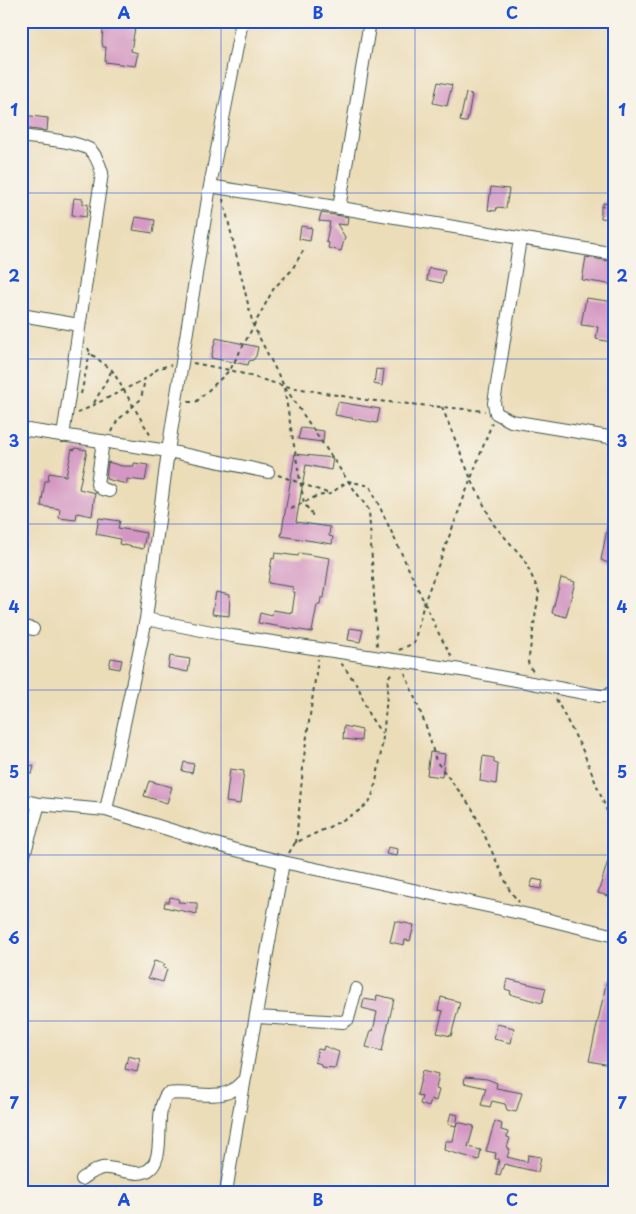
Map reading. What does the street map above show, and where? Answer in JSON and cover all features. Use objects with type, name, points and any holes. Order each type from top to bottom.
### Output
[{"type":"street","points":[[106,810],[146,619],[168,451],[182,362],[215,187],[242,21]]},
{"type":"street","points":[[339,208],[370,21]]},
{"type":"street","points":[[21,136],[59,141],[90,150],[98,160],[102,174],[63,436]]},
{"type":"street","points":[[215,187],[615,254]]},
{"type":"street","points":[[520,238],[494,403],[496,413],[511,421],[615,438]]},
{"type":"street","points":[[21,316],[79,325]]},
{"type":"street","points":[[21,429],[168,451],[268,472]]},
{"type":"street","points":[[105,442],[98,484],[99,487],[110,491]]},
{"type":"street","points":[[146,619],[378,658],[398,656],[460,670],[600,696],[612,694],[615,690]]},
{"type":"street","points":[[21,800],[39,804],[106,810],[121,817],[283,862],[529,915],[615,936]]},
{"type":"street","points":[[21,866],[39,804]]},
{"type":"street","points":[[226,1193],[243,1080],[257,1017],[283,862]]},
{"type":"street","points":[[257,1017],[343,1022],[348,1019],[356,989]]},
{"type":"street","points":[[82,1179],[94,1170],[104,1168],[134,1173],[147,1171],[153,1166],[157,1153],[161,1102],[167,1094],[182,1091],[204,1094],[231,1091],[243,1080]]},
{"type":"path","points":[[215,187],[253,325],[284,386],[369,510],[378,658]]},
{"type":"path","points":[[176,402],[196,402],[230,370],[274,288],[291,271],[303,252]]},
{"type":"path","points":[[87,346],[90,353],[112,370],[153,436],[152,449]]},
{"type":"path","points":[[81,396],[90,353]]},
{"type":"path","points":[[65,420],[94,403],[145,379],[159,368],[182,362],[230,370],[284,386],[366,400],[496,413],[424,603],[414,644],[398,656],[388,678],[377,772],[369,802],[357,812],[296,844],[283,862]]},
{"type":"path","points":[[94,403],[112,370]]},
{"type":"path","points":[[105,442],[117,421],[141,399],[145,379]]},
{"type":"path","points":[[284,386],[304,503],[313,516]]},
{"type":"path","points":[[77,413],[79,405]]},
{"type":"path","points":[[442,407],[471,479],[494,525],[524,559],[539,592],[528,663],[545,685],[583,751],[615,832]]},
{"type":"path","points":[[268,472],[330,494]]},
{"type":"path","points":[[291,509],[317,496],[330,494],[348,481],[370,486],[440,636],[460,670]]},
{"type":"path","points":[[326,650],[358,686],[369,715],[382,734]]},
{"type":"path","points":[[296,844],[304,757],[326,650]]},
{"type":"path","points":[[398,656],[427,729],[436,761],[472,808],[510,891],[529,915]]},
{"type":"building","points":[[107,25],[135,28],[131,51],[138,53],[135,66],[105,62],[106,47],[103,47],[102,42],[103,28],[106,28]]},
{"type":"building","points":[[438,82],[452,85],[447,106],[433,103]]},
{"type":"building","points":[[466,93],[472,95],[467,122],[464,122],[460,121]]},
{"type":"building","points":[[22,115],[48,118],[47,131],[21,128]]},
{"type":"building","points":[[491,187],[509,189],[506,208],[497,207],[496,211],[488,210]]},
{"type":"building","points":[[74,198],[83,199],[83,204],[88,204],[86,217],[72,215]]},
{"type":"building","points":[[603,203],[611,204],[610,219],[601,218],[601,206],[603,207]]},
{"type":"building","points":[[321,213],[348,217],[347,225],[337,224],[345,237],[341,251],[328,248],[329,243],[326,242],[330,222],[319,221]]},
{"type":"building","points":[[136,217],[155,220],[153,233],[133,230]]},
{"type":"building","points":[[301,226],[312,228],[310,241],[299,239]]},
{"type":"building","points":[[586,257],[615,262],[615,285],[582,280]]},
{"type":"building","points":[[429,268],[445,271],[442,283],[427,280]]},
{"type":"building","points":[[586,298],[615,302],[615,343],[596,339],[598,327],[581,325]]},
{"type":"building","points":[[216,338],[258,347],[256,356],[253,360],[249,361],[248,365],[211,358]]},
{"type":"building","points":[[376,369],[384,370],[382,386],[374,384]]},
{"type":"building","points":[[338,402],[380,409],[377,423],[335,415]]},
{"type":"building","points":[[301,428],[324,431],[323,442],[298,439]]},
{"type":"building","points":[[75,448],[87,450],[79,489],[95,493],[92,516],[77,513],[76,520],[59,518],[60,509],[41,506],[45,481],[48,481],[49,473],[66,476],[72,449],[75,450]]},
{"type":"building","points":[[295,454],[333,458],[331,470],[306,465],[296,522],[330,527],[329,536],[333,537],[332,544],[281,536]]},
{"type":"building","points":[[108,462],[122,466],[134,466],[134,463],[148,465],[145,481],[127,479],[127,484],[106,479]]},
{"type":"building","points":[[611,509],[615,509],[615,566],[601,560]]},
{"type":"building","points":[[99,518],[120,521],[118,528],[146,533],[143,549],[119,544],[120,539],[96,534]]},
{"type":"building","points":[[275,553],[298,556],[299,553],[330,558],[324,598],[321,598],[320,605],[317,605],[312,632],[258,623],[260,613],[272,616],[273,610],[292,613],[295,592],[292,592],[293,587],[268,583],[272,558],[274,559]]},
{"type":"building","points":[[561,578],[575,582],[566,617],[552,613]]},
{"type":"building","points":[[216,592],[230,595],[229,616],[212,614]]},
{"type":"building","points":[[350,628],[363,630],[360,642],[348,640]]},
{"type":"building","points":[[170,656],[190,659],[188,672],[168,668]]},
{"type":"building","points":[[111,658],[122,660],[120,669],[109,667]]},
{"type":"building","points":[[344,726],[362,730],[361,741],[343,739]]},
{"type":"building","points":[[430,752],[445,754],[442,777],[427,775]]},
{"type":"building","points":[[483,756],[494,758],[494,763],[498,764],[496,784],[480,781]]},
{"type":"building","points":[[184,762],[194,764],[192,773],[182,771]]},
{"type":"building","points":[[21,764],[34,766],[32,774],[21,772]]},
{"type":"building","points":[[230,769],[244,771],[240,804],[226,802]]},
{"type":"building","points":[[149,781],[172,787],[167,803],[144,796]]},
{"type":"building","points":[[388,847],[398,849],[397,856],[386,854]]},
{"type":"building","points":[[608,861],[615,863],[615,898],[598,893]]},
{"type":"building","points":[[533,879],[543,881],[541,889],[530,887]]},
{"type":"building","points":[[170,897],[179,899],[178,902],[197,903],[197,914],[164,907],[165,902],[169,902]]},
{"type":"building","points":[[395,921],[414,925],[410,941],[405,940],[404,945],[390,942]]},
{"type":"building","points":[[154,961],[165,964],[163,968],[167,969],[163,982],[148,978]]},
{"type":"building","points":[[507,979],[546,988],[542,1003],[510,994],[511,991],[505,989]]},
{"type":"building","points":[[607,980],[615,981],[615,1066],[589,1061]]},
{"type":"building","points":[[377,995],[394,999],[382,1051],[366,1047],[371,1030],[373,1031],[377,1012],[362,1008],[364,999],[376,1001]]},
{"type":"building","points":[[441,997],[460,1002],[451,1036],[437,1033],[443,1011],[438,1010]]},
{"type":"building","points":[[497,1024],[514,1028],[511,1043],[494,1039]]},
{"type":"building","points":[[324,1046],[339,1052],[335,1068],[321,1067],[321,1064],[315,1062],[318,1049],[323,1050]]},
{"type":"building","points":[[128,1056],[140,1059],[137,1072],[125,1069]]},
{"type":"building","points":[[423,1070],[439,1074],[436,1089],[439,1090],[436,1101],[431,1099],[429,1107],[420,1104],[422,1096],[417,1095]]},
{"type":"building","points":[[465,1077],[487,1079],[497,1083],[496,1088],[522,1093],[516,1112],[507,1110],[505,1104],[492,1101],[490,1107],[481,1105],[486,1088],[464,1083]]},
{"type":"building","points":[[451,1113],[458,1115],[456,1126],[448,1124]]},
{"type":"building","points":[[495,1121],[502,1124],[501,1130],[508,1132],[507,1137],[510,1138],[507,1148],[510,1149],[507,1157],[527,1162],[528,1155],[541,1157],[538,1172],[504,1164],[500,1175],[496,1174],[499,1159],[495,1159],[496,1153],[486,1151]]},
{"type":"building","points":[[457,1122],[474,1126],[468,1147],[481,1150],[479,1160],[444,1150],[445,1141],[453,1141]]}]
